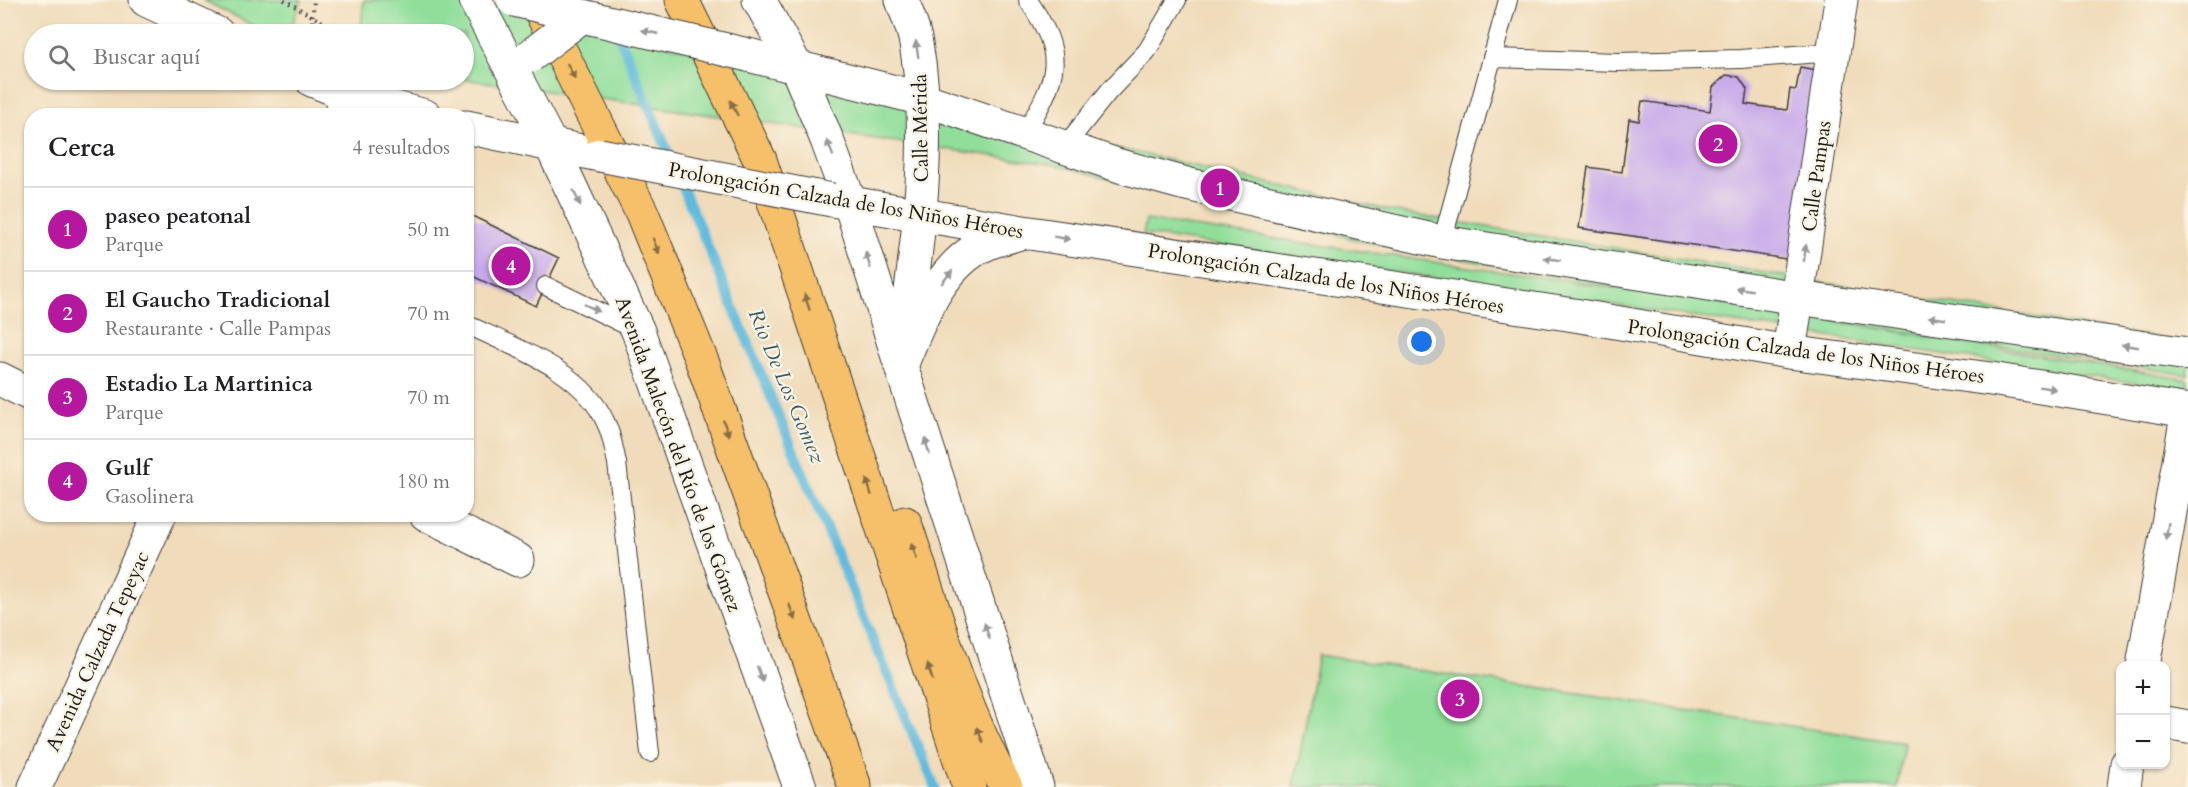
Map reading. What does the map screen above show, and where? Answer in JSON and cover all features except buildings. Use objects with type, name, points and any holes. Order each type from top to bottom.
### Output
[{"type":"main road","points":[[535,0],[647,224],[703,364],[855,787]]},
{"type":"main road","points":[[682,0],[760,160],[969,787]]},
{"type":"main road","points":[[760,160],[788,200],[806,235],[837,320],[959,683],[980,736],[1006,787]]},
{"type":"street","points":[[146,0],[197,24]]},
{"type":"street","name":"Avenida Malecón del Río de los Gómez","points":[[475,0],[522,65],[552,145],[638,331],[800,787]]},
{"type":"street","points":[[514,0],[923,99],[1120,166],[1186,184],[1442,242],[1798,298],[2188,354]]},
{"type":"street","points":[[759,0],[797,68],[827,140],[841,201],[901,366],[1037,787]]},
{"type":"street","name":"Calle Mérida","points":[[901,366],[921,216],[923,99],[916,42],[902,0]]},
{"type":"street","name":"Calle Pampas","points":[[1789,352],[1841,0]]},
{"type":"street","points":[[522,65],[582,16]]},
{"type":"street","points":[[325,90],[345,105],[367,108]]},
{"type":"street","name":"Prolongación Calzada de los Niños Héroes","points":[[474,128],[600,155],[921,216],[1574,315],[1789,352],[1991,378],[2188,411]]},
{"type":"street","points":[[901,366],[921,319],[947,275],[986,243],[1023,232]]},
{"type":"street","points":[[0,379],[24,391]]},
{"type":"street","points":[[2144,661],[2188,411]]},
{"type":"street","name":"Avenida Calzada Tepeyac","points":[[35,787],[156,522]]},
{"type":"street","points":[[442,522],[518,560]]},
{"type":"street","points":[[2170,724],[2188,727]]},
{"type":"street","points":[[2124,787],[2126,769]]},
{"type":"lane","points":[[1024,133],[1047,96],[1054,73],[1053,50],[1043,22],[1028,0]]},
{"type":"lane","points":[[1065,146],[1109,91],[1147,51],[1177,0]]},
{"type":"lane","points":[[1442,242],[1508,0]]},
{"type":"lane","points":[[1492,58],[1618,62],[1742,59],[1834,52]]},
{"type":"lane","points":[[546,286],[638,331]]},
{"type":"lane","points":[[474,328],[561,371],[588,393],[606,423],[617,463],[650,753]]},
{"type":"path","points":[[284,0],[323,24]]},
{"type":"path","points":[[312,24],[314,0]]},
{"type":"green space","points":[[203,0],[302,0],[292,24],[250,24]]},
{"type":"green space","points":[[364,0],[456,0],[546,17],[1391,211],[2188,343],[2188,375],[1834,321],[2188,380],[2188,391],[1143,234],[1146,220],[1786,313],[1580,281],[1358,240],[1055,165],[474,80],[474,24],[361,24]]},
{"type":"green space","points":[[1318,655],[1904,743],[1897,787],[1294,787]]},
{"type":"waterway","name":"Rio De Los Gomez","points":[[617,31],[935,787]]},
{"type":"place","name":"El Gaucho Tradicional","points":[[1718,144]]},
{"type":"place","name":"paseo peatonal","points":[[1220,188]]},
{"type":"place","name":"Gulf","points":[[511,266]]},
{"type":"place","name":"Estadio La Martinica","points":[[1460,699]]}]
